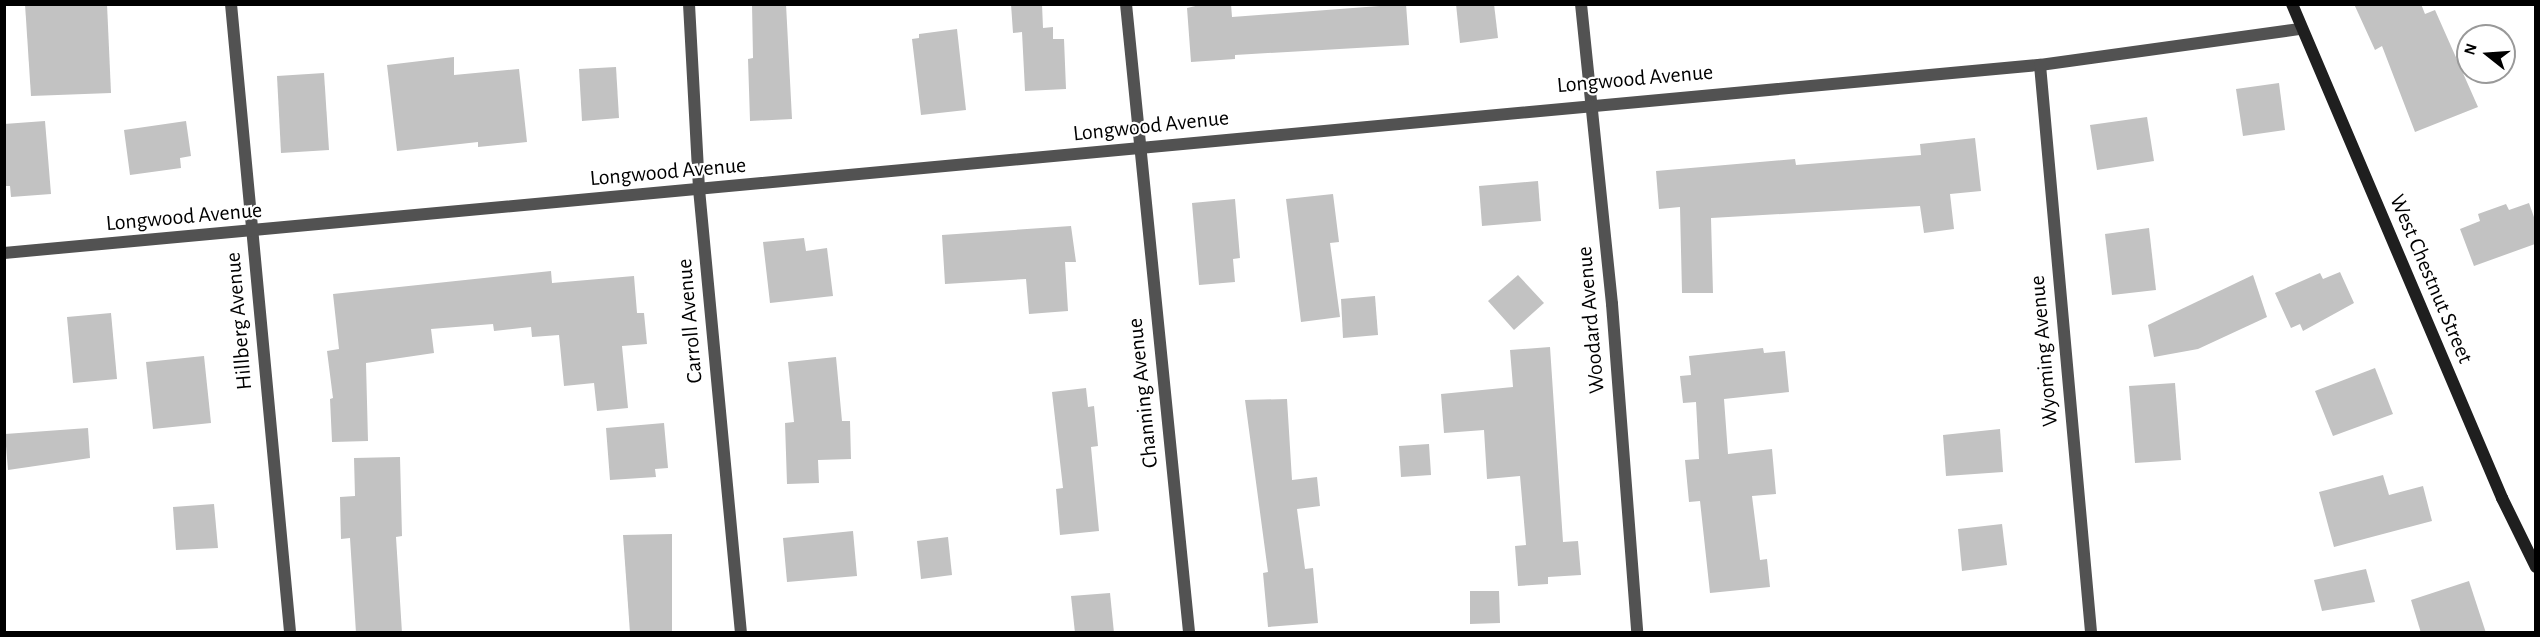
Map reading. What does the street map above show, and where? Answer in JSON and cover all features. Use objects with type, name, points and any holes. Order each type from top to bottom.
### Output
[{"type":"main road","name":"West Chestnut Street","points":[[2292,4],[2535,567]]},
{"type":"street","name":"Hillberg Avenue","points":[[231,4],[290,633]]},
{"type":"street","name":"Carroll Avenue","points":[[689,4],[699,189],[741,633]]},
{"type":"street","name":"Channing Avenue","points":[[1126,4],[1138,149],[1189,633]]},
{"type":"street","name":"Woodard Avenue","points":[[1581,4],[1612,304],[1637,633]]},
{"type":"street","name":"Longwood Avenue","points":[[4,253],[252,233],[1590,104],[2040,65],[2301,29]]},
{"type":"street","name":"Wyoming Avenue","points":[[2040,65],[2091,633]]},
{"type":"building","points":[[25,4],[107,4],[111,93],[31,96]]},
{"type":"building","points":[[752,4],[786,4],[792,119],[750,121],[748,59],[753,58]]},
{"type":"building","points":[[1011,4],[1042,4],[1043,28],[1053,27],[1053,39],[1064,39],[1066,89],[1025,91],[1022,32],[1013,33]]},
{"type":"building","points":[[1204,4],[1231,4],[1232,17],[1406,4],[1409,45],[1235,55],[1235,59],[1191,62],[1187,8]]},
{"type":"building","points":[[1456,4],[1494,4],[1498,38],[1460,43]]},
{"type":"building","points":[[2354,4],[2421,4],[2425,14],[2435,10],[2456,57],[2456,84],[2468,84],[2478,107],[2415,132],[2382,46],[2375,50]]},
{"type":"building","points":[[957,29],[966,110],[921,115],[912,39],[919,38],[919,34]]},
{"type":"building","points":[[454,57],[454,75],[519,69],[527,142],[478,147],[478,142],[397,151],[387,65]]},
{"type":"building","points":[[616,67],[619,118],[582,121],[579,69]]},
{"type":"building","points":[[324,73],[329,150],[281,153],[277,76]]},
{"type":"building","points":[[2279,83],[2285,130],[2243,136],[2236,89]]},
{"type":"building","points":[[2147,117],[2154,161],[2097,170],[2090,125]]},
{"type":"building","points":[[45,121],[51,194],[11,197],[10,186],[4,186],[4,124]]},
{"type":"building","points":[[186,121],[191,156],[180,158],[181,168],[130,175],[124,130]]},
{"type":"building","points":[[1975,138],[1981,191],[1950,194],[1954,229],[1924,233],[1920,206],[1711,218],[1713,293],[1682,293],[1680,207],[1659,209],[1656,171],[1795,159],[1796,165],[1921,155],[1920,144]]},
{"type":"building","points":[[1538,181],[1541,221],[1482,226],[1479,186]]},
{"type":"building","points":[[1333,194],[1339,242],[1330,243],[1340,317],[1301,322],[1286,199]]},
{"type":"building","points":[[1235,199],[1240,258],[1233,259],[1235,282],[1199,285],[1192,203]]},
{"type":"building","points":[[2529,203],[2535,220],[2535,244],[2474,266],[2460,229],[2480,221],[2478,214],[2506,204],[2509,210]]},
{"type":"building","points":[[1071,226],[1076,262],[1065,262],[1068,311],[1029,314],[1026,279],[945,284],[942,235]]},
{"type":"building","points":[[2149,228],[2156,290],[2112,295],[2105,234]]},
{"type":"building","points":[[804,238],[806,251],[827,248],[833,296],[770,303],[763,242]]},
{"type":"building","points":[[551,271],[552,283],[634,276],[637,313],[644,313],[647,344],[622,346],[628,408],[597,411],[594,383],[564,386],[559,335],[532,337],[531,327],[494,331],[493,324],[431,329],[434,353],[366,363],[368,441],[332,442],[330,399],[333,398],[327,351],[339,349],[333,294]]},
{"type":"building","points":[[2340,272],[2354,303],[2303,331],[2300,324],[2291,328],[2275,293],[2320,273],[2323,279]]},
{"type":"building","points":[[1518,275],[1544,303],[1514,330],[1488,301]]},
{"type":"building","points":[[2253,275],[2267,317],[2198,349],[2154,357],[2148,325]]},
{"type":"building","points":[[1375,296],[1378,335],[1343,338],[1341,299]]},
{"type":"building","points":[[111,313],[117,379],[73,383],[67,317]]},
{"type":"building","points":[[1550,347],[1563,542],[1578,541],[1581,575],[1548,577],[1548,584],[1518,586],[1515,546],[1526,545],[1520,476],[1487,479],[1484,430],[1444,433],[1441,394],[1513,387],[1510,350]]},
{"type":"building","points":[[1763,348],[1764,353],[1785,351],[1789,392],[1724,399],[1728,454],[1772,449],[1776,494],[1752,496],[1760,560],[1767,559],[1770,587],[1710,593],[1700,501],[1689,502],[1685,460],[1699,459],[1696,402],[1683,403],[1680,376],[1691,375],[1689,356]]},
{"type":"building","points":[[204,356],[211,423],[153,429],[146,362]]},
{"type":"building","points":[[836,357],[842,421],[850,421],[851,459],[818,460],[819,483],[787,484],[785,423],[794,422],[788,362]]},
{"type":"building","points":[[2375,368],[2393,414],[2333,436],[2315,391]]},
{"type":"building","points":[[2175,383],[2181,460],[2135,463],[2129,386]]},
{"type":"building","points":[[1086,388],[1088,407],[1094,406],[1098,446],[1091,447],[1099,531],[1060,535],[1056,489],[1063,488],[1052,392]]},
{"type":"building","points":[[1287,399],[1292,480],[1317,477],[1320,506],[1297,509],[1305,569],[1313,568],[1318,623],[1268,627],[1263,573],[1268,572],[1245,400]]},
{"type":"building","points":[[664,423],[668,468],[655,469],[656,477],[610,480],[606,428]]},
{"type":"building","points":[[88,428],[90,458],[8,470],[5,434]]},
{"type":"building","points":[[2000,429],[2003,472],[1946,476],[1943,435]]},
{"type":"building","points":[[1429,444],[1431,475],[1401,477],[1399,446]]},
{"type":"building","points":[[400,457],[402,536],[396,537],[402,633],[356,633],[350,538],[341,539],[340,497],[355,496],[354,458]]},
{"type":"building","points":[[2383,475],[2389,495],[2423,486],[2432,521],[2334,547],[2319,492]]},
{"type":"building","points":[[214,504],[218,548],[176,550],[173,507]]},
{"type":"building","points":[[2002,524],[2007,565],[1962,571],[1958,529]]},
{"type":"building","points":[[853,531],[857,576],[787,582],[783,538]]},
{"type":"building","points":[[672,534],[672,633],[630,633],[623,535]]},
{"type":"building","points":[[948,537],[952,575],[921,579],[917,541]]},
{"type":"building","points":[[2366,569],[2375,602],[2322,611],[2314,580]]},
{"type":"building","points":[[2469,581],[2486,633],[2421,633],[2411,600]]},
{"type":"building","points":[[1470,591],[1499,591],[1500,623],[1470,624]]},
{"type":"building","points":[[1110,593],[1114,633],[1075,633],[1071,596]]}]
